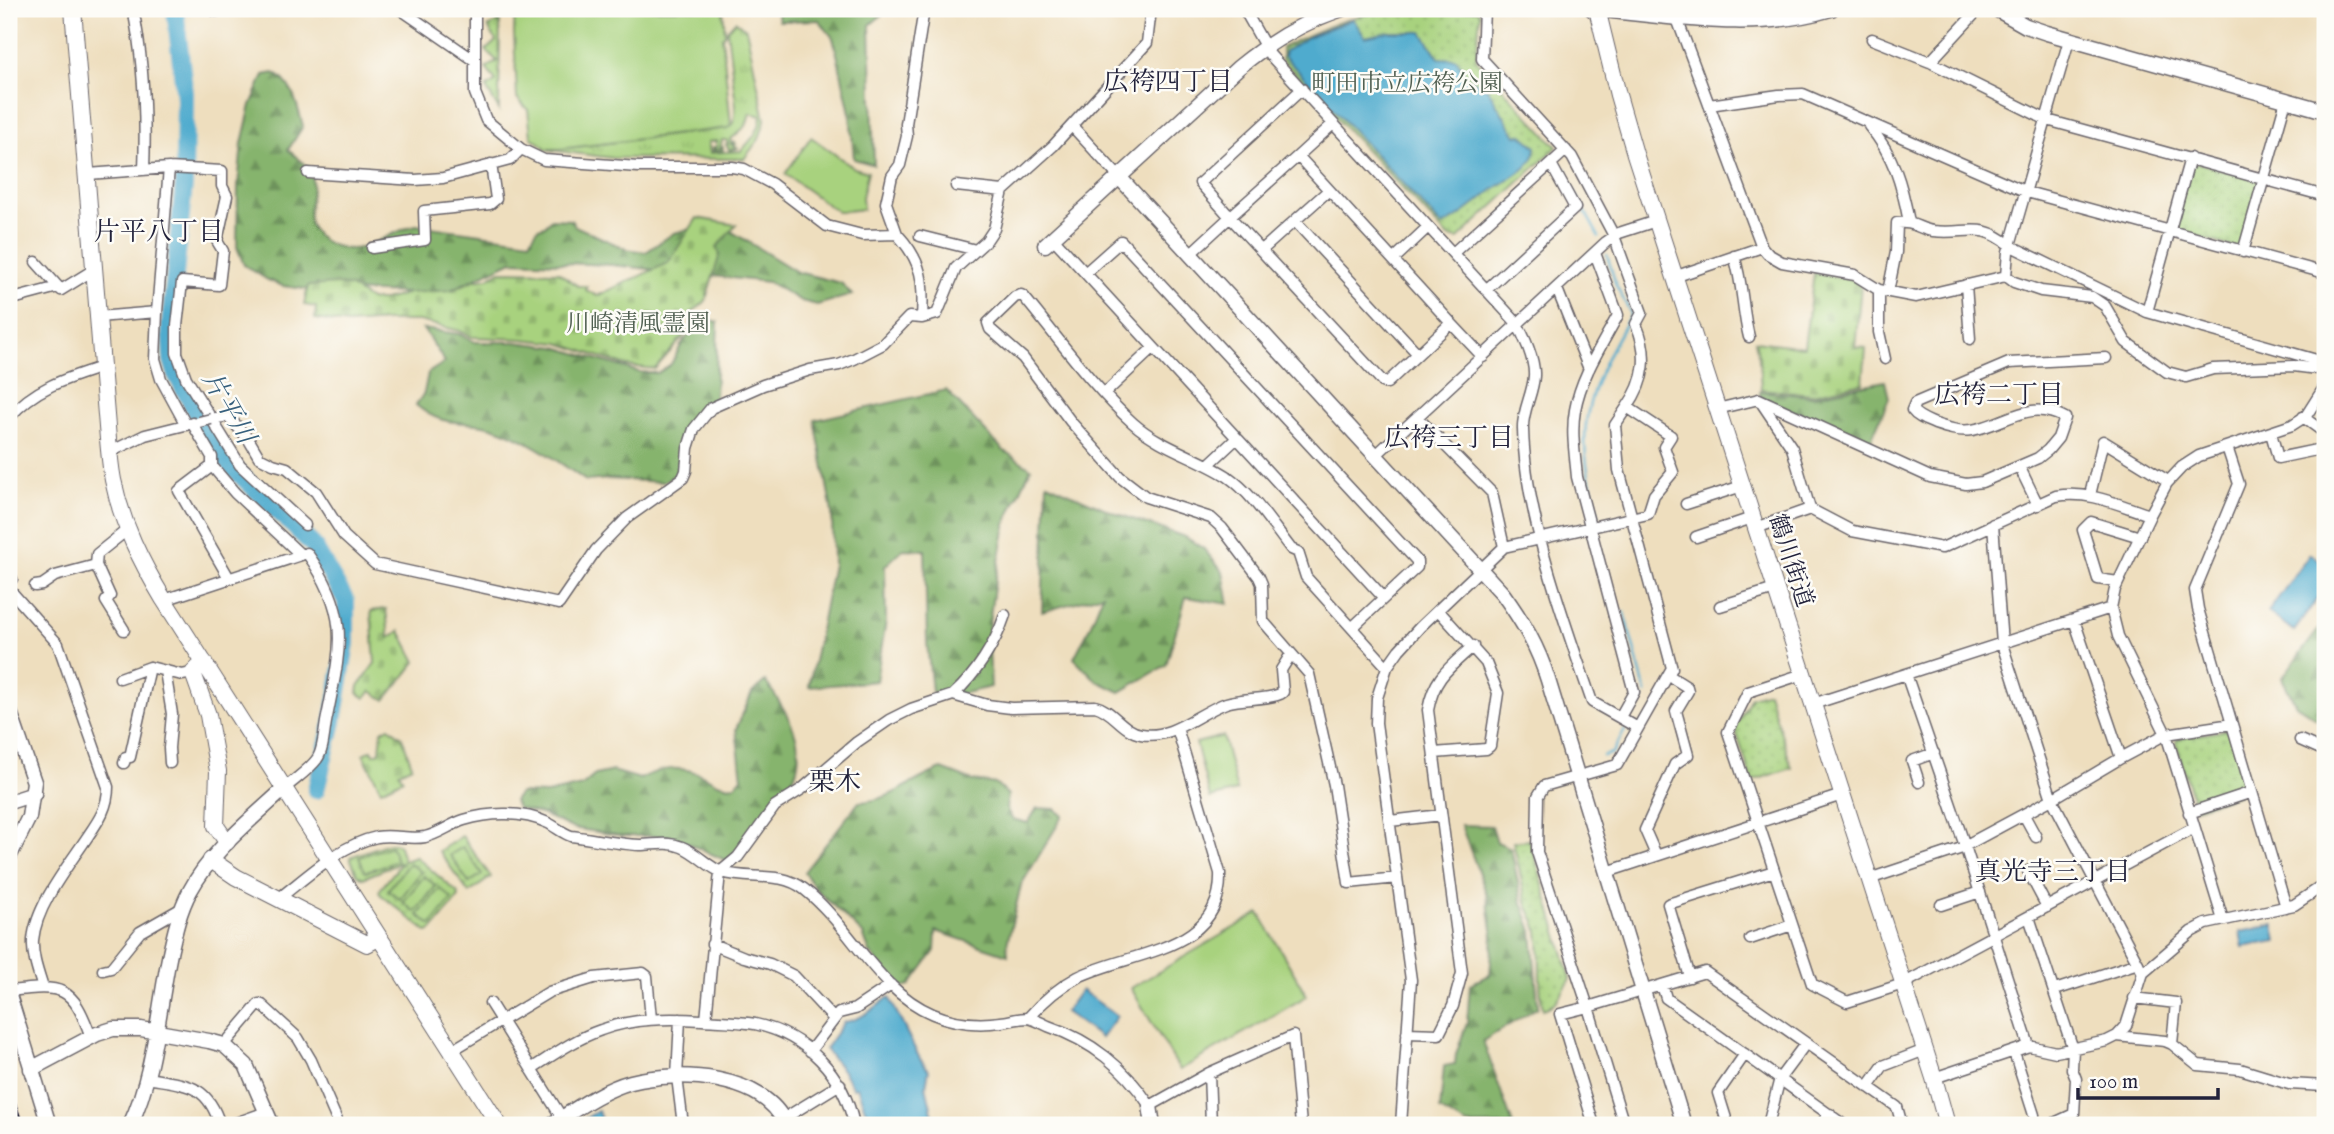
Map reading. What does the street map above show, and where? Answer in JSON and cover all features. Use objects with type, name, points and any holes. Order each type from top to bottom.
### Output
[{"type":"main road","points":[[73,9],[110,452],[113,477],[127,530],[199,668],[285,788],[499,1125]]},
{"type":"main road","name":"鶴川街道","points":[[1595,9],[1656,220],[1947,1125]]},
{"type":"main road","points":[[199,668],[218,771],[216,826],[227,842]]},
{"type":"main road","points":[[211,860],[236,877],[367,944],[378,938]]},
{"type":"street","points":[[134,9],[145,108],[145,170]]},
{"type":"street","points":[[215,9],[233,9]]},
{"type":"street","points":[[400,9],[474,60]]},
{"type":"street","points":[[475,9],[475,93],[486,120],[521,149],[544,160],[558,163],[638,167],[732,167],[750,171],[772,184],[827,226],[862,234],[897,234]]},
{"type":"street","points":[[922,318],[921,272],[909,247],[897,234],[886,203],[892,176],[900,165],[907,136],[906,124],[924,9]]},
{"type":"street","points":[[110,452],[145,435],[228,416],[259,457],[298,474],[316,492],[344,537],[375,564],[559,604],[596,550],[627,518],[683,478],[694,429],[711,408],[763,385],[854,359],[883,344],[909,317],[922,318],[937,314],[956,268],[995,229],[1003,191],[1032,167],[1072,126],[1147,43],[1151,9]]},
{"type":"street","points":[[1244,9],[1264,47],[1518,325],[1534,376],[1522,426],[1530,493],[1564,619],[1592,702],[1638,727]]},
{"type":"street","points":[[1342,9],[1298,26],[1264,47],[1049,242],[1085,274],[1384,598]]},
{"type":"street","points":[[1484,9],[1482,59],[1566,149],[1614,236],[1642,313],[1636,324],[1645,343],[1642,382],[1615,425],[1619,470],[1672,668],[1617,765],[1544,786],[1538,796],[1536,834],[1537,852],[1624,1125]]},
{"type":"street","points":[[1595,9],[1759,22],[1802,17],[1831,9]]},
{"type":"street","points":[[1930,62],[1979,9]]},
{"type":"street","points":[[1996,9],[2026,26],[2069,40],[2325,111]]},
{"type":"street","points":[[1676,16],[1762,247],[1782,262],[1856,275],[1884,291],[1916,297],[2006,276],[2014,282],[2041,291],[2092,297],[2105,306],[2126,342],[2167,372],[2186,377],[2213,369],[2294,366],[2325,368]]},
{"type":"street","points":[[1872,38],[1930,62],[2047,120],[2325,196]]},
{"type":"street","points":[[2006,276],[2008,252],[2069,40]]},
{"type":"street","points":[[1301,89],[1200,183],[1384,383],[1451,323]]},
{"type":"street","points":[[1709,106],[1803,94],[2026,192],[2325,273]]},
{"type":"street","points":[[2243,252],[2286,100]]},
{"type":"street","points":[[1865,121],[1883,142],[1893,162],[1901,183],[1909,222]]},
{"type":"street","points":[[1190,254],[1334,124]]},
{"type":"street","points":[[1072,126],[1503,594],[1524,622],[1538,649],[1684,1125]]},
{"type":"street","points":[[307,173],[415,180],[443,178],[510,160],[521,149]]},
{"type":"street","points":[[1453,253],[1566,149]]},
{"type":"street","points":[[1298,156],[1483,357]]},
{"type":"street","points":[[2147,312],[2190,158]]},
{"type":"street","points":[[372,248],[425,240],[424,211],[489,204],[496,199],[491,164]]},
{"type":"street","points":[[1486,290],[1575,208],[1550,164]]},
{"type":"street","points":[[88,174],[173,168],[222,171],[222,187],[227,196],[218,241],[223,251],[219,285],[182,282],[177,353],[181,366],[232,455],[305,525]]},
{"type":"street","points":[[173,168],[157,312],[155,359],[161,379],[212,457],[212,466],[235,493],[301,555]]},
{"type":"street","points":[[957,186],[1003,191]]},
{"type":"street","points":[[1262,250],[1329,190]]},
{"type":"street","points":[[1376,455],[1614,236],[1656,220]]},
{"type":"street","points":[[1295,221],[1418,354]]},
{"type":"street","points":[[1885,359],[1879,332],[1884,291],[1896,252],[1896,223],[1909,222],[1931,231],[1984,230],[1997,235],[2011,246],[2147,312],[2320,361],[2325,368]]},
{"type":"street","points":[[1394,259],[1428,227]]},
{"type":"street","points":[[920,236],[976,250]]},
{"type":"street","points":[[1085,274],[1121,241],[1417,561],[1417,567],[1353,627]]},
{"type":"street","points":[[1674,277],[1762,247]]},
{"type":"street","points":[[1595,253],[1618,315],[1589,369],[1575,410],[1573,441],[1577,477],[1634,692],[1620,717]]},
{"type":"street","points":[[1734,256],[1741,280],[1744,317],[1749,337]]},
{"type":"street","points":[[36,262],[61,290],[95,269]]},
{"type":"street","points":[[1966,285],[1970,340]]},
{"type":"street","points":[[9,300],[58,287]]},
{"type":"street","points":[[1557,289],[1589,369]]},
{"type":"street","points":[[1387,667],[1306,576],[1298,552],[1291,549],[1240,486],[1133,423],[1021,295],[1015,297],[988,323],[990,330],[1023,358],[1071,422],[1133,489],[1146,497],[1206,514],[1216,522],[1259,577],[1262,584],[1263,621],[1309,674],[1334,785],[1349,883],[1397,878]]},
{"type":"street","points":[[98,317],[157,312]]},
{"type":"street","points":[[1105,393],[1153,348]]},
{"type":"street","points":[[1717,409],[1759,399],[1930,477],[1966,484],[1982,482],[2038,458],[2058,438],[2065,418],[2041,410],[2019,412],[1970,430],[1950,429],[1917,416],[1913,406],[1915,402],[2010,363],[2106,358]]},
{"type":"street","points":[[9,418],[19,406],[37,393],[66,379],[102,367]]},
{"type":"street","points":[[2223,920],[2166,734],[2118,636],[2112,608],[2118,583],[2168,481],[2182,467],[2199,456],[2292,425],[2316,402],[2325,386]]},
{"type":"street","points":[[1759,399],[1792,447],[1810,509]]},
{"type":"street","points":[[1401,1125],[1411,980],[1376,723],[1377,698],[1387,667],[1399,650],[1504,547],[1648,514],[1654,495],[1673,472],[1664,447],[1671,436],[1627,407]]},
{"type":"street","points":[[2271,433],[2278,458],[2321,449],[2325,434],[2303,417]]},
{"type":"street","points":[[1418,418],[1492,493],[1504,547]]},
{"type":"street","points":[[1208,465],[1237,438]]},
{"type":"street","points":[[2090,495],[2103,441],[2168,481]]},
{"type":"street","points":[[2227,447],[2239,484],[2196,590],[2198,609],[2286,907]]},
{"type":"street","points":[[212,466],[179,491],[229,578]]},
{"type":"street","points":[[2020,466],[2038,505]]},
{"type":"street","points":[[1692,506],[1742,486]]},
{"type":"street","points":[[1696,537],[1810,509],[1852,531],[1941,548],[2056,496],[2071,493],[2090,495],[2150,515]]},
{"type":"street","points":[[2118,583],[2098,579],[2083,530],[2091,522],[2140,537]]},
{"type":"street","points":[[1934,1078],[2029,1046],[2056,1052],[2107,1041],[2117,1036],[2126,1026],[2141,968],[2052,799],[2002,644],[1993,524]]},
{"type":"street","points":[[124,630],[106,601],[110,596],[96,565],[97,554],[127,530]]},
{"type":"street","points":[[130,1125],[147,1078],[170,955],[182,908],[211,860],[227,842],[319,758],[340,638],[335,602],[324,577],[307,553],[164,600]]},
{"type":"street","points":[[35,586],[42,585],[55,576],[96,565]]},
{"type":"street","points":[[10,582],[58,644],[108,787],[104,812],[51,892],[38,922],[33,940],[35,963],[43,988]]},
{"type":"street","points":[[1720,606],[1775,589]]},
{"type":"street","points":[[1813,704],[2112,608]]},
{"type":"street","points":[[1434,754],[1490,746],[1498,693],[1486,663],[1438,610]]},
{"type":"street","points":[[706,1020],[720,872],[738,857],[775,806],[802,789],[857,742],[911,709],[953,695],[969,681],[999,632],[1005,615]]},
{"type":"street","points":[[2074,620],[2121,758]]},
{"type":"street","points":[[1407,1033],[1439,1034],[1453,1006],[1462,974],[1428,710],[1432,691],[1439,678],[1473,646]]},
{"type":"street","points":[[953,695],[987,705],[1011,708],[1095,706],[1103,708],[1125,727],[1138,734],[1164,733],[1223,704],[1280,694],[1283,692],[1281,670],[1291,654]]},
{"type":"street","points":[[120,678],[150,667],[182,675],[199,668]]},
{"type":"street","points":[[124,763],[125,757],[130,757],[150,667]]},
{"type":"street","points":[[165,671],[172,714],[170,763]]},
{"type":"street","points":[[1803,674],[1748,692],[1728,733],[1812,984],[1847,1002],[1903,984],[2194,828]]},
{"type":"street","points":[[1906,674],[1965,845],[2029,1046]]},
{"type":"street","points":[[1656,855],[1645,830],[1675,764],[1688,755],[1676,714],[1688,687],[1668,675]]},
{"type":"street","points":[[9,709],[12,725],[33,775],[34,794],[29,817],[9,858]]},
{"type":"street","points":[[1869,879],[1965,845],[2024,815],[2166,734],[2232,724]]},
{"type":"street","points":[[1028,1018],[1039,1005],[1076,978],[1184,939],[1203,925],[1216,904],[1220,873],[1177,728]]},
{"type":"street","points":[[2300,740],[2325,751]]},
{"type":"street","points":[[1919,782],[1912,761],[1934,754]]},
{"type":"street","points":[[2189,813],[2252,792]]},
{"type":"street","points":[[9,802],[34,794]]},
{"type":"street","points":[[1607,872],[1842,795]]},
{"type":"street","points":[[278,899],[330,859],[351,847],[378,837],[426,837],[438,825],[498,814],[533,818],[549,823],[560,832],[571,836],[640,845],[667,843],[697,854],[720,872],[780,877],[793,882],[835,919],[891,985],[918,1006],[934,1014],[957,1021],[998,1023],[1028,1018],[1066,1031],[1101,1051],[1136,1086],[1150,1106],[1153,1125]]},
{"type":"street","points":[[1390,821],[1441,815]]},
{"type":"street","points":[[2024,815],[2036,837]]},
{"type":"street","points":[[1689,976],[1668,904],[1774,871]]},
{"type":"street","points":[[2028,871],[2047,907]]},
{"type":"street","points":[[2055,990],[2141,968],[2206,924],[2294,905],[2318,889],[2325,890]]},
{"type":"street","points":[[1941,905],[1980,892]]},
{"type":"street","points":[[103,970],[111,968],[140,932],[182,908]]},
{"type":"street","points":[[2029,917],[2073,1049],[2072,1069],[2076,1079],[2074,1114],[2050,1125]]},
{"type":"street","points":[[1751,939],[1792,925]]},
{"type":"street","points":[[712,944],[770,964],[794,976],[834,1019]]},
{"type":"street","points":[[1594,1125],[1560,1014],[1704,972],[1897,1107],[1902,1125]]},
{"type":"street","points":[[451,1051],[549,992],[594,978],[643,973],[647,976],[651,1019]]},
{"type":"street","points":[[810,1051],[839,1013],[855,1009],[891,985]]},
{"type":"street","points":[[1662,985],[1666,998],[1844,1125]]},
{"type":"street","points":[[49,1125],[9,993],[43,988],[58,989],[80,1006],[91,1037]]},
{"type":"street","points":[[2134,998],[2176,1003],[2172,1044]]},
{"type":"street","points":[[490,1003],[531,1069],[556,1122],[594,1098],[631,1083],[677,1077],[740,1085],[761,1096],[784,1122],[840,1084]]},
{"type":"street","points":[[224,1045],[259,1004],[262,1005],[298,1038],[311,1060],[339,1125]]},
{"type":"street","points":[[531,1069],[564,1047],[601,1030],[651,1019],[753,1024],[771,1028],[822,1061],[846,1094],[854,1125]]},
{"type":"street","points":[[680,1019],[677,1077],[683,1125]]},
{"type":"street","points":[[30,1069],[104,1031],[122,1028],[155,1031],[224,1045],[246,1065],[269,1119],[230,1125]]},
{"type":"street","points":[[1150,1106],[1209,1073],[1293,1036],[1301,1125]]},
{"type":"street","points":[[2117,1036],[2165,1041],[2198,1065],[2240,1069],[2289,1084],[2325,1086]]},
{"type":"street","points":[[1768,1125],[1780,1078],[1806,1043]]},
{"type":"street","points":[[1868,1087],[1883,1066],[1925,1051]]},
{"type":"street","points":[[2014,1052],[2026,1104],[2034,1115]]},
{"type":"street","points":[[1728,1125],[1718,1093],[1745,1054]]},
{"type":"street","points":[[1209,1073],[1211,1125]]},
{"type":"street","points":[[147,1078],[194,1087],[202,1092],[215,1107],[220,1125]]},
{"type":"street","points":[[1820,1125],[1830,1114]]},
{"type":"green space","points":[[494,9],[500,9],[499,110],[486,88],[496,81],[486,68],[497,61],[486,50],[496,41],[488,27],[498,22],[490,13]]},
{"type":"green space","points":[[515,9],[723,9],[725,34],[722,37],[731,125],[728,128],[547,149],[531,137],[528,110],[517,98]]},
{"type":"green space","points":[[777,9],[889,9],[870,25],[874,165],[854,159],[850,113],[833,38],[819,20],[779,21]]},
{"type":"green space","name":"町田市立広袴公園","points":[[1400,9],[1477,10],[1480,14],[1476,60],[1557,147],[1458,239],[1448,237],[1282,60],[1282,48],[1324,28],[1369,14]]},
{"type":"green space","points":[[735,21],[746,29],[765,120],[759,139],[744,159],[612,158],[543,149],[728,128],[734,123],[736,105],[727,30]],"holes":[[[750,113],[761,116],[757,131],[741,151],[710,153],[708,142],[718,141],[717,146],[711,148],[717,149],[711,151],[723,151],[723,147],[720,149],[722,140],[726,140],[729,150],[737,148],[732,145],[736,144],[735,142],[731,143],[730,140],[746,126]]]},
{"type":"green space","points":[[274,73],[290,89],[303,126],[288,150],[303,163],[311,175],[310,223],[313,230],[330,244],[360,248],[416,225],[530,241],[538,228],[545,226],[551,219],[571,220],[575,226],[626,249],[646,252],[674,233],[696,228],[729,230],[797,272],[841,283],[852,295],[817,305],[801,301],[768,282],[612,265],[512,261],[442,294],[312,290],[283,286],[244,265],[237,247],[242,143],[251,105],[264,75]]},
{"type":"green space","points":[[811,137],[854,168],[868,172],[862,197],[863,209],[838,212],[785,174]]},
{"type":"green space","points":[[2192,161],[2260,181],[2243,250],[2171,229]]},
{"type":"green space","name":"川崎清風霊園","points":[[697,218],[736,225],[716,248],[720,254],[705,302],[684,319],[683,337],[655,369],[627,366],[559,343],[472,337],[460,331],[419,321],[348,324],[315,319],[316,307],[304,305],[308,286],[337,284],[351,287],[370,300],[384,300],[409,293],[452,290],[500,271],[558,272],[578,286],[587,286],[586,290],[597,296],[668,263]]},
{"type":"green space","points":[[1814,273],[1855,280],[1861,285],[1855,347],[1866,348],[1863,383],[1812,394],[1761,389],[1755,341],[1804,347]]},
{"type":"green space","points":[[706,318],[718,322],[715,398],[698,415],[688,432],[676,474],[663,482],[609,479],[586,481],[541,450],[505,431],[481,424],[445,421],[416,405],[424,393],[428,373],[445,362],[423,329],[459,334],[475,342],[515,342],[556,347],[639,372],[658,373],[671,364],[684,340]]},
{"type":"green space","points":[[1885,381],[1889,398],[1870,442],[1866,444],[1760,396],[1760,391],[1812,396]]},
{"type":"green space","points":[[946,390],[1003,450],[1031,468],[1007,520],[994,587],[988,631],[991,687],[956,695],[932,692],[927,643],[925,550],[903,549],[885,566],[886,621],[876,681],[809,687],[833,564],[832,512],[815,420]]},
{"type":"green space","points":[[1047,483],[1115,513],[1185,537],[1203,548],[1223,572],[1229,604],[1186,597],[1166,665],[1120,692],[1097,681],[1074,658],[1103,594],[1042,612]]},
{"type":"green space","points":[[386,609],[389,638],[400,631],[416,662],[385,700],[371,691],[365,698],[358,693],[359,686],[375,663],[371,611]]},
{"type":"green space","points":[[2325,621],[2325,724],[2296,705],[2282,678]]},
{"type":"green space","points":[[765,681],[793,728],[799,755],[797,768],[790,784],[770,805],[727,861],[672,836],[623,836],[572,828],[544,815],[517,808],[514,801],[520,793],[547,794],[582,786],[595,775],[613,771],[640,779],[656,772],[679,769],[696,772],[723,785],[735,785],[742,778],[736,729],[752,693]]},
{"type":"green space","points":[[1768,692],[1792,768],[1752,781],[1735,728],[1751,697]]},
{"type":"green space","points":[[389,727],[402,737],[412,766],[399,772],[403,779],[381,790],[363,754],[372,750],[374,754],[380,752],[382,731]]},
{"type":"green space","points":[[2226,730],[2231,732],[2249,791],[2195,808],[2177,739]]},
{"type":"green space","points":[[1223,736],[1237,791],[1210,798],[1196,743]]},
{"type":"green space","points":[[942,769],[973,781],[996,784],[1008,795],[1006,808],[1012,819],[1028,823],[1037,808],[1055,809],[1063,816],[1021,885],[1007,944],[1008,955],[936,931],[935,951],[909,986],[901,988],[870,953],[863,934],[815,888],[804,872],[859,802],[882,798]]},
{"type":"green space","points":[[1461,825],[1492,826],[1497,842],[1511,848],[1522,903],[1532,931],[1538,1007],[1483,1041],[1513,1125],[1467,1125],[1440,1110],[1444,1066],[1455,1064],[1467,1023],[1470,984],[1490,975],[1493,936],[1487,895]]},
{"type":"green space","points":[[462,836],[491,877],[469,893],[439,851]]},
{"type":"green space","points":[[1530,840],[1571,979],[1556,1001],[1543,1009],[1537,928],[1527,905],[1513,842]]},
{"type":"green space","points":[[389,843],[398,844],[404,861],[416,857],[458,893],[459,897],[431,931],[427,932],[380,894],[379,891],[402,862],[363,878],[357,874],[350,857]]},
{"type":"green space","points":[[391,846],[397,861],[365,872],[359,857]]},
{"type":"green space","points":[[463,847],[482,874],[469,883],[450,855]]},
{"type":"green space","points":[[409,863],[421,872],[400,899],[388,890]]},
{"type":"green space","points":[[424,876],[436,886],[415,912],[403,902]]},
{"type":"green space","points":[[440,888],[452,899],[431,925],[418,915]]},
{"type":"green space","points":[[1259,913],[1307,996],[1180,1070],[1131,988]]},
{"type":"water","name":"町田市立広袴公園","points":[[1353,19],[1365,37],[1388,32],[1422,32],[1439,58],[1456,59],[1468,79],[1487,88],[1516,136],[1521,134],[1536,147],[1528,165],[1442,226],[1284,56],[1285,51],[1310,36]]},
{"type":"water","points":[[2310,554],[2325,565],[2325,589],[2294,631],[2268,612]]},
{"type":"water","points":[[2274,925],[2277,941],[2243,947],[2240,932]]},
{"type":"water","points":[[1081,990],[1117,1016],[1101,1038],[1065,1012]]},
{"type":"water","points":[[889,997],[920,1059],[929,1070],[926,1086],[935,1125],[871,1125],[857,1087],[853,1088],[825,1049],[844,1022],[862,1016]]},
{"type":"water","points":[[598,1111],[603,1125],[574,1125]]},
{"type":"waterway","name":"片平川","points":[[175,9],[185,98],[184,184],[170,325],[172,360],[177,376],[210,439],[235,470],[313,545],[346,601],[346,643],[333,721],[316,790]]},
{"type":"waterway","points":[[1566,169],[1570,184],[1599,237]]},
{"type":"waterway","points":[[1598,515],[1586,459],[1586,423],[1600,374],[1631,314],[1616,285],[1607,255]]},
{"type":"waterway","points":[[1624,612],[1646,693]]},
{"type":"waterway","points":[[1633,715],[1643,698]]},
{"type":"waterway","points":[[1603,756],[1612,753],[1625,730]]},
{"type":"railway","points":[[9,1088],[23,1125]]},
{"type":"district","name":"広袴四丁目","points":[[1168,82]]},
{"type":"district","name":"片平八丁目","points":[[159,232]]},
{"type":"district","name":"広袴二丁目","points":[[1999,395]]},
{"type":"district","name":"広袴三丁目","points":[[1449,438]]},
{"type":"district","name":"栗木","points":[[835,782]]},
{"type":"district","name":"真光寺三丁目","points":[[2053,872]]}]
